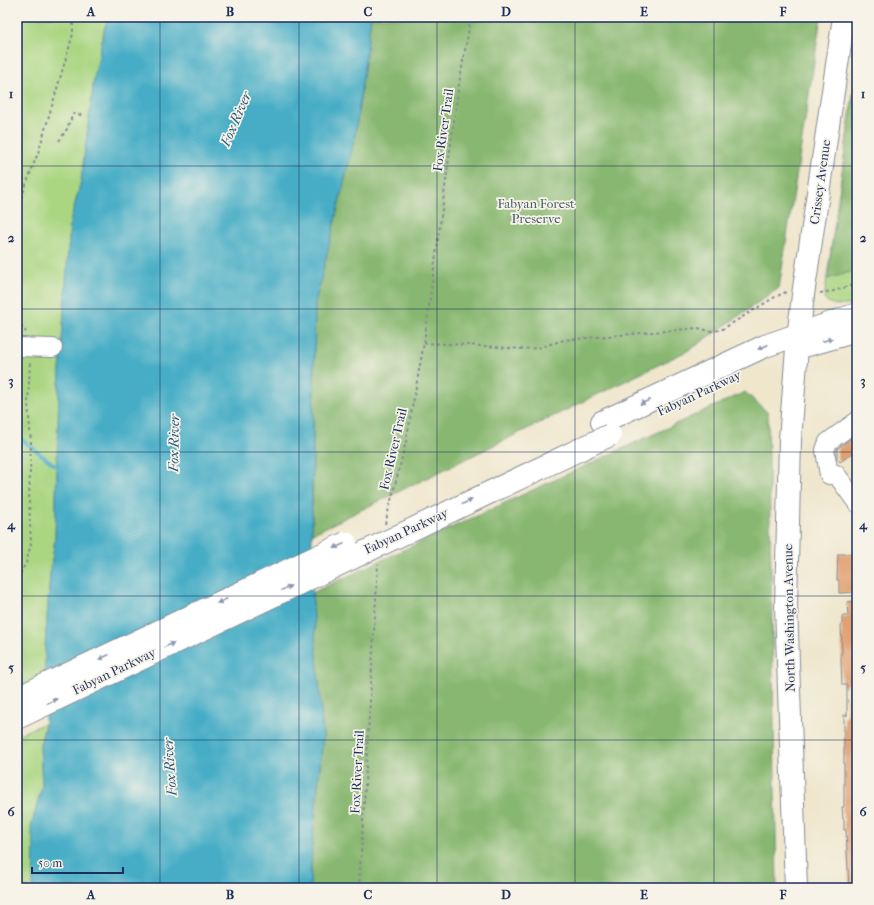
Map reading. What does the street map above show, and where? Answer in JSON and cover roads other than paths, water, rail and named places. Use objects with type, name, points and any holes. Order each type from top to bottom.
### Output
[{"type":"main road","name":"Crissey Avenue","points":[[798,341],[803,295],[844,17]]},
{"type":"main road","points":[[798,341],[857,314]]},
{"type":"main road","points":[[798,341],[857,331]]},
{"type":"main road","name":"Fabyan Parkway","points":[[17,698],[798,341]]},
{"type":"main road","name":"North Washington Avenue","points":[[796,888],[786,605],[790,440],[798,341]]},
{"type":"main road","name":"Fabyan Parkway","points":[[17,718],[606,428]]},
{"type":"lane","points":[[22,347],[53,348]]},
{"type":"lane","points":[[857,421],[828,442],[825,450],[832,474],[857,504]]},
{"type":"water","name":"Fox River","points":[[109,17],[371,17],[355,136],[315,304],[312,593],[323,736],[312,845],[310,888],[33,888],[34,847],[31,827],[42,786],[40,745],[45,726],[45,648],[50,574],[55,539],[59,386],[70,223],[81,181],[94,79],[105,26]]},
{"type":"waterway","points":[[17,436],[56,466]]},
{"type":"park label","name":"Fabyan Forest Preserve","points":[[536,210]]}]
